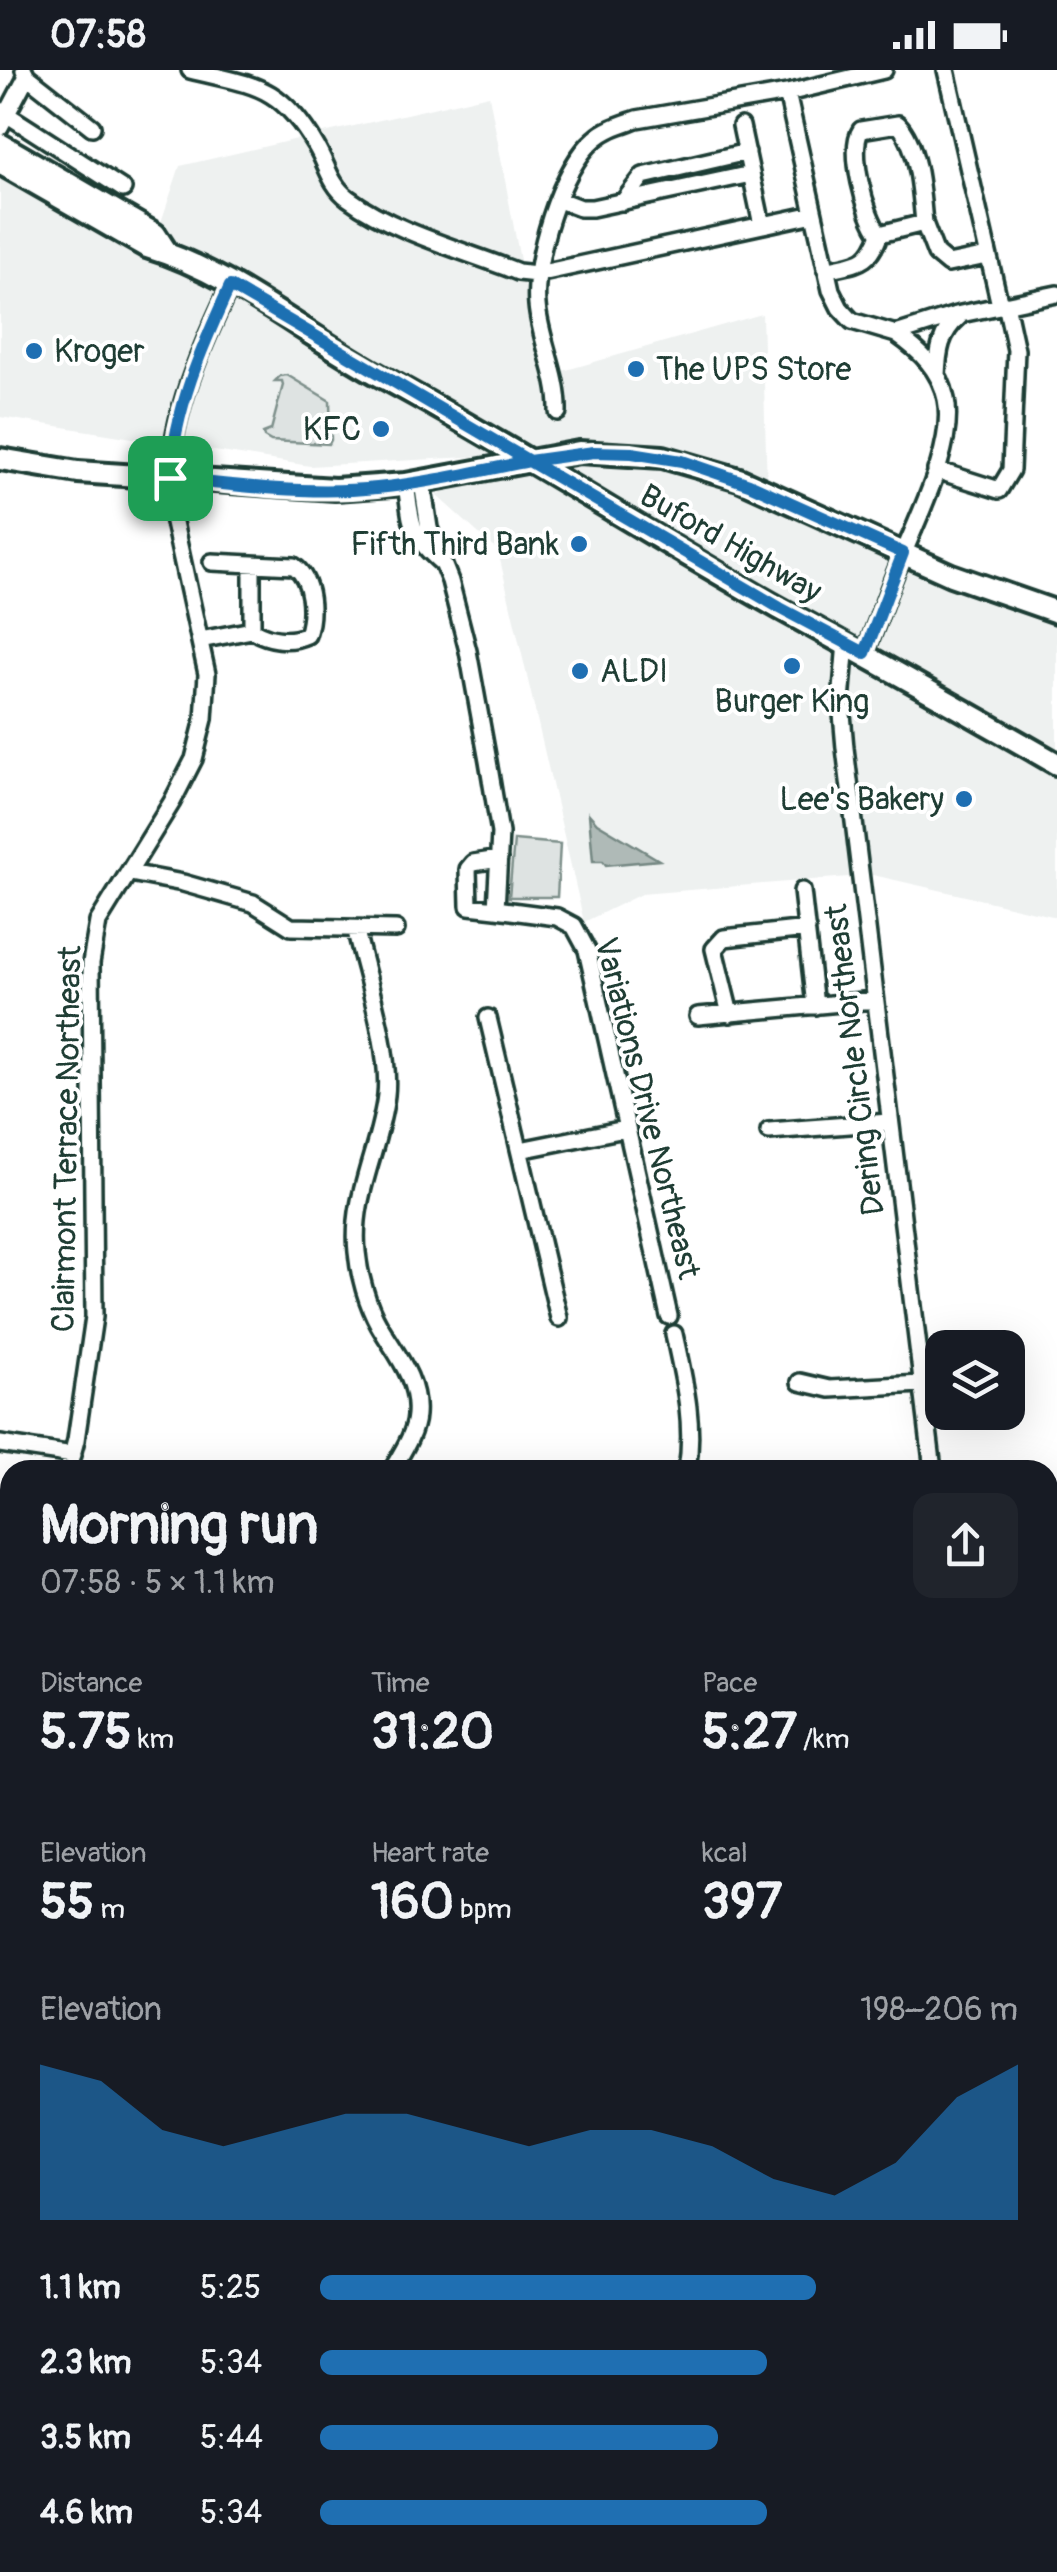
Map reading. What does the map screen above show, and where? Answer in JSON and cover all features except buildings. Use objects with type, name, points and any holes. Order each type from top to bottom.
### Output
[{"type":"main road","name":"Buford Highway","points":[[0,144],[155,234],[168,254]]},
{"type":"main road","name":"Buford Highway","points":[[0,163],[147,248],[168,254],[230,286],[780,608],[1057,764]]},
{"type":"main road","points":[[0,459],[59,470],[334,490],[414,483],[594,452],[632,453],[682,461],[749,484],[981,588],[1057,612]]},
{"type":"street","points":[[190,70],[255,85],[275,95],[317,147],[330,178],[349,199],[402,226],[518,272],[538,274],[814,214]]},
{"type":"street","points":[[558,412],[537,306],[538,274],[576,161],[594,139],[614,126],[884,70]]},
{"type":"street","points":[[936,470],[1006,495],[1012,470],[1016,350],[987,256],[946,70]]},
{"type":"street","points":[[92,128],[26,73],[2,117],[123,189]]},
{"type":"street","points":[[787,93],[826,270],[840,308],[852,320],[870,329],[896,334],[917,348],[937,376],[947,402],[936,470],[865,653]]},
{"type":"street","points":[[826,270],[862,262],[874,249],[880,234],[868,211],[854,141],[861,130],[898,124],[905,132],[920,189],[924,223],[936,254],[948,264],[987,256]]},
{"type":"street","points":[[741,126],[762,225]]},
{"type":"street","points":[[623,202],[643,176],[747,152]]},
{"type":"street","points":[[560,200],[580,208],[751,174]]},
{"type":"street","points":[[880,234],[924,223]]},
{"type":"street","name":"Clairmont Terrace Northeast","points":[[70,1460],[94,1317],[91,964],[98,922],[194,758],[204,720],[207,674],[170,504],[172,442],[193,366],[230,286]]},
{"type":"street","points":[[896,334],[962,314],[1057,294]]},
{"type":"street","points":[[937,376],[940,342],[948,326],[962,314]]},
{"type":"street","points":[[414,483],[414,534],[443,564],[468,652],[500,832],[499,859],[496,908],[469,906],[468,869],[499,859]]},
{"type":"street","points":[[200,640],[252,630],[265,638],[296,640],[306,636],[310,624],[308,584],[303,572],[294,566],[212,562]]},
{"type":"street","points":[[252,565],[252,630]]},
{"type":"street","name":"Dering Circle Northeast","points":[[846,642],[840,702],[932,1460]]},
{"type":"street","points":[[130,873],[253,903],[290,927],[396,929]]},
{"type":"street","points":[[802,892],[815,1006]]},
{"type":"street","name":"Variations Drive Northeast","points":[[496,908],[557,916],[574,926],[587,950],[669,1316]]},
{"type":"street","points":[[730,1014],[714,949],[724,938],[807,929]]},
{"type":"street","points":[[356,930],[387,1090],[358,1196],[357,1252],[376,1322],[404,1365],[415,1394],[416,1417],[399,1460]]},
{"type":"street","points":[[698,1016],[874,1000]]},
{"type":"street","points":[[488,1018],[559,1318]]},
{"type":"street","points":[[769,1131],[889,1122]]},
{"type":"street","points":[[520,1150],[625,1129]]},
{"type":"street","points":[[674,1334],[692,1443],[689,1460]]},
{"type":"street","points":[[800,1382],[830,1389],[921,1384]]},
{"type":"street","points":[[0,1444],[59,1460]]},
{"type":"shaded area","points":[[489,95],[542,377],[762,314],[767,488],[1057,612],[1057,917],[873,875],[641,894],[584,922],[498,551],[436,495],[523,454],[310,466],[0,417],[0,152],[158,231],[180,166]]},
{"type":"shaded area","points":[[287,375],[330,401],[329,444],[271,441],[264,437],[263,433],[271,430],[283,385],[282,381],[275,381]]},
{"type":"shaded area","points":[[589,814],[597,823],[659,860],[606,865],[593,861]]},
{"type":"shaded area","points":[[514,840],[560,844],[557,897],[509,897]]},
{"type":"place","name":"Kroger","points":[[34,351]]},
{"type":"place","name":"The UPS Store","points":[[636,369]]},
{"type":"place","name":"KFC","points":[[381,429]]},
{"type":"place","name":"Fifth Third Bank","points":[[579,544]]},
{"type":"place","name":"Burger King","points":[[792,666]]},
{"type":"place","name":"ALDI","points":[[580,671]]},
{"type":"place","name":"Lee's Bakery","points":[[964,799]]},
{"type":"route","points":[[170,478],[172,442],[193,366],[230,286],[529,461],[594,452],[682,461],[749,484],[903,553],[865,653],[780,608],[529,461],[422,482],[357,489],[170,478]]}]
